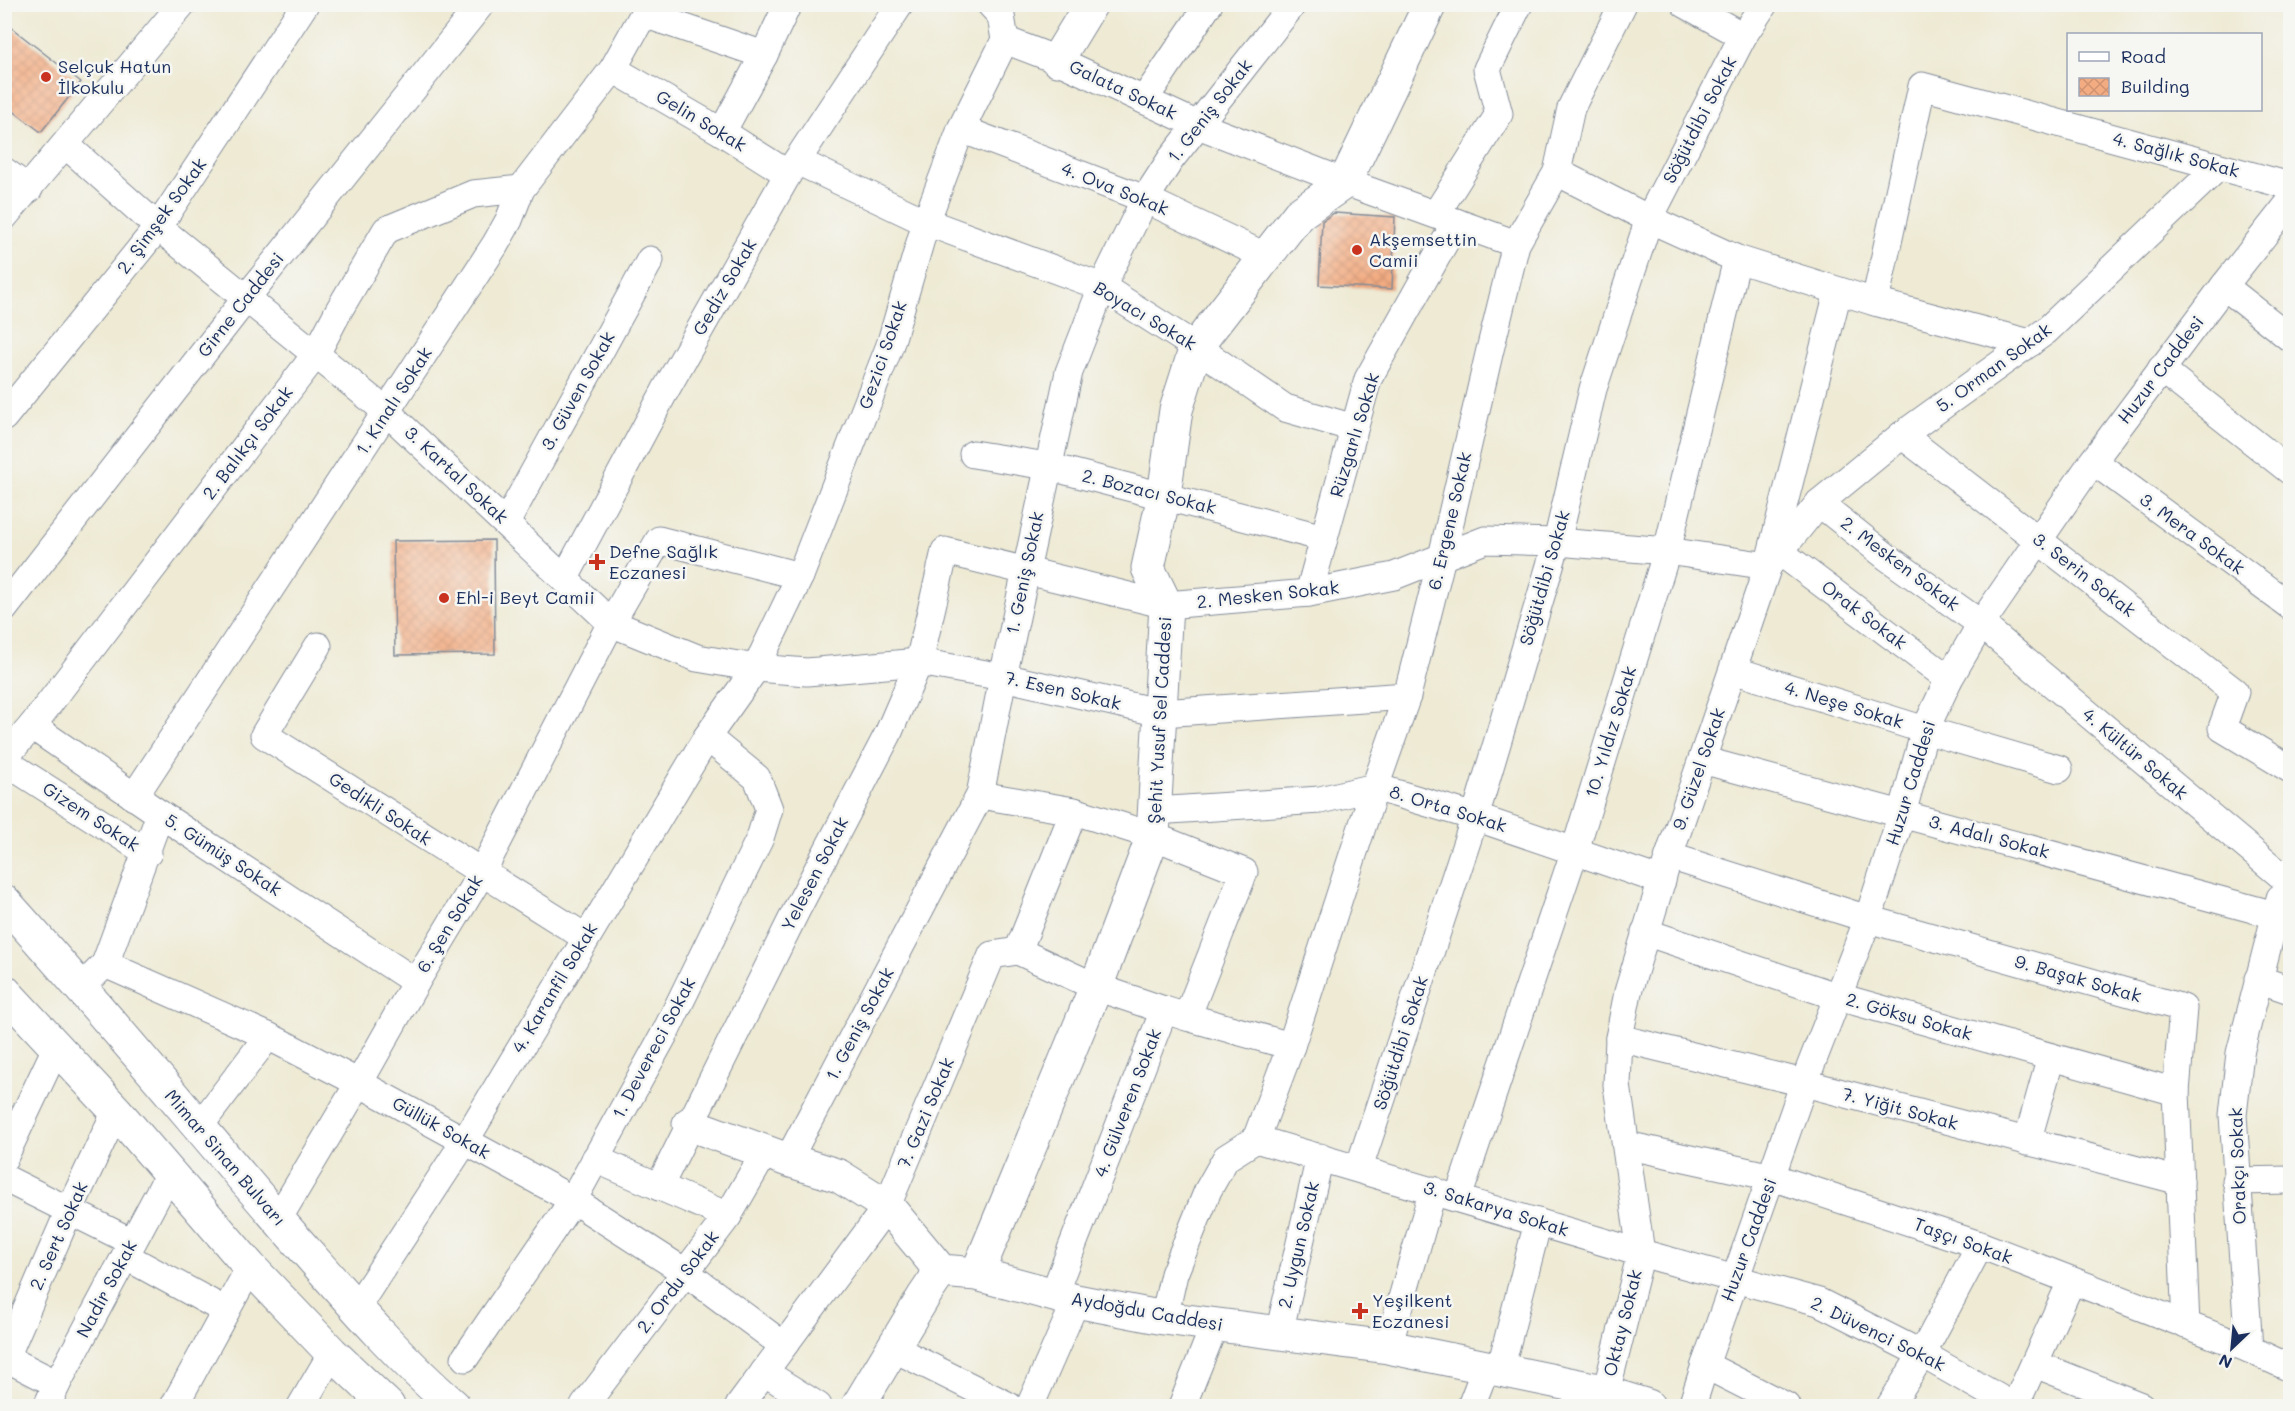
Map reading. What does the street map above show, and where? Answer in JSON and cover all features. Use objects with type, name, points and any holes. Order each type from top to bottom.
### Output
[{"type":"main road","points":[[1057,60],[1091,4]]},
{"type":"main road","name":"Şehit Yusuf Sel Caddesi","points":[[977,1274],[1096,987],[1154,824],[1166,605],[1148,568],[1164,495],[1176,410],[1196,347],[1299,214],[1345,182],[1430,4]]},
{"type":"main road","name":"Mimar Sinan Bulvarı","points":[[4,901],[82,987],[198,1128],[356,1308],[454,1407]]},
{"type":"main road","points":[[4,991],[116,1111],[250,1267],[332,1353],[388,1407]]},
{"type":"main road","points":[[689,1124],[839,1176],[887,1206],[942,1271],[858,1407]]},
{"type":"main road","name":"Aydoğdu Caddesi","points":[[942,1271],[977,1274],[1065,1299],[1164,1318],[1388,1347],[1493,1369],[1595,1396],[1648,1407]]},
{"type":"street","points":[[4,217],[182,4]]},
{"type":"street","name":"2. Şimşek Sokak","points":[[4,417],[158,227],[305,4]]},
{"type":"street","name":"Girne Caddesi","points":[[4,609],[247,297],[481,4]]},
{"type":"street","points":[[722,132],[789,4]]},
{"type":"street","name":"Gediz Sokak","points":[[565,578],[665,392],[793,168],[900,4]]},
{"type":"street","points":[[990,4],[1001,16],[1005,40]]},
{"type":"street","points":[[1144,100],[1209,4]]},
{"type":"street","name":"1. Geniş Sokak","points":[[777,1156],[980,795],[1047,466],[1070,372],[1102,287],[1145,199],[1171,159],[1293,4]]},
{"type":"street","name":"Rüzgarlı Sokak","points":[[1309,593],[1368,379],[1499,114],[1487,69],[1519,4]]},
{"type":"street","name":"6. Ergene Sokak","points":[[1256,1139],[1291,1046],[1407,696],[1516,244],[1557,172],[1571,108],[1623,4]]},
{"type":"street","points":[[1685,4],[1743,36]]},
{"type":"street","name":"Söğütdibi Sokak","points":[[1359,1168],[1475,817],[1557,542],[1593,389],[1649,219],[1743,36],[1764,4]]},
{"type":"street","points":[[646,9],[764,55]]},
{"type":"street","name":"1. Kınalı Sokak","points":[[134,796],[495,245],[522,189],[613,69],[646,9]]},
{"type":"street","name":"Galata Sokak","points":[[1005,40],[1057,60],[1198,125],[1345,182],[1516,244]]},
{"type":"street","name":"Gezici Sokak","points":[[756,668],[800,576],[890,345],[926,222],[961,129],[1005,40]]},
{"type":"street","name":"Gelin Sokak","points":[[613,69],[722,132],[793,168],[926,222]]},
{"type":"street","name":"4. Sağlık Sokak","points":[[1875,302],[1922,86],[2290,186]]},
{"type":"street","name":"4. Ova Sokak","points":[[961,129],[1145,199],[1267,257]]},
{"type":"street","name":"3. Kartal Sokak","points":[[66,145],[158,227],[387,412],[611,623],[697,658],[756,668]]},
{"type":"street","name":"5. Orman Sokak","points":[[1774,559],[1819,503],[1902,435],[2046,331],[2218,166]]},
{"type":"street","points":[[4,171],[29,189]]},
{"type":"street","points":[[1557,172],[1649,219],[1737,259],[1838,292],[2030,343]]},
{"type":"street","name":"2. Balıkçı Sokak","points":[[4,760],[316,354],[386,230],[473,194],[522,189]]},
{"type":"street","name":"Huzur Caddesi","points":[[1692,1407],[1804,1083],[1868,919],[1902,814],[1925,730],[1949,679],[1981,624],[2093,461],[2290,202]]},
{"type":"street","name":"Boyacı Sokak","points":[[926,222],[1102,287],[1285,408],[1354,428]]},
{"type":"street","name":"10. Yıldız Sokak","points":[[1388,1347],[1575,850],[1667,551],[1737,259]]},
{"type":"street","name":"3. Güven Sokak","points":[[506,523],[650,260]]},
{"type":"street","points":[[2224,286],[2290,338]]},
{"type":"street","name":"9. Güzel Sokak","points":[[1641,1253],[1617,1085],[1619,1038],[1628,992],[1665,869],[1702,759],[1774,559],[1838,292]]},
{"type":"street","points":[[2161,369],[2290,471]]},
{"type":"street","name":"3. Serin Sokak","points":[[1902,435],[2235,692],[2222,729],[2290,769]]},
{"type":"street","name":"2. Bozacı Sokak","points":[[973,454],[1047,466],[1324,538]]},
{"type":"street","name":"3. Mera Sokak","points":[[2093,461],[2290,606]]},
{"type":"street","name":"2. Mesken Sokak","points":[[1819,503],[1887,557],[1981,624]]},
{"type":"street","name":"6. Şen Sokak","points":[[278,1219],[481,874],[611,623],[659,540],[800,576]]},
{"type":"street","name":"2. Mesken Sokak","points":[[945,551],[1166,605],[1309,593],[1394,576],[1485,540],[1557,542],[1774,559]]},
{"type":"street","name":"Yelesen Sokak","points":[[658,1187],[796,911],[888,734],[919,662],[945,551]]},
{"type":"street","name":"Orak Sokak","points":[[1774,559],[1949,679]]},
{"type":"street","name":"4. Kültür Sokak","points":[[1981,624],[2289,877]]},
{"type":"street","name":"Gedikli Sokak","points":[[318,646],[264,735],[585,938]]},
{"type":"street","name":"7. Esen Sokak","points":[[756,668],[807,672],[919,662],[1003,677],[1161,713],[1407,696]]},
{"type":"street","name":"4. Karanfil Sokak","points":[[356,1308],[465,1141],[706,737],[756,668]]},
{"type":"street","name":"4. Neşe Sokak","points":[[1733,670],[2059,769]]},
{"type":"street","name":"5. Gümüş Sokak","points":[[32,726],[160,814],[416,982]]},
{"type":"street","name":"1. Devereci Sokak","points":[[465,1358],[573,1200],[665,1033],[760,838],[769,809],[757,778],[706,737]]},
{"type":"street","name":"3. Adalı Sokak","points":[[1702,759],[2276,915]]},
{"type":"street","name":"Gizem Sokak","points":[[4,760],[148,853]]},
{"type":"street","name":"8. Orta Sokak","points":[[1154,824],[1320,800],[1375,787],[1575,850],[1665,869]]},
{"type":"street","points":[[980,795],[1154,824]]},
{"type":"street","points":[[1074,811],[1018,951],[1096,987],[1175,1013],[1291,1046]]},
{"type":"street","points":[[82,987],[105,964],[148,853],[160,814]]},
{"type":"street","name":"4. Gülveren Sokak","points":[[1030,1405],[1065,1299],[1175,1013],[1244,872],[1154,824]]},
{"type":"street","name":"9. Başak Sokak","points":[[1665,869],[1868,919],[2183,1008],[2176,1092],[2186,1325]]},
{"type":"street","name":"Orakçı Sokak","points":[[2249,1349],[2233,1115],[2240,1053],[2258,979],[2289,877]]},
{"type":"street","name":"2. Göksu Sokak","points":[[1645,932],[1839,997],[2176,1092]]},
{"type":"street","name":"7. Gazi Sokak","points":[[739,1407],[887,1206],[992,955],[1018,951]]},
{"type":"street","name":"Güllük Sokak","points":[[105,964],[267,1036],[359,1083],[573,1200],[685,1272],[783,1346]]},
{"type":"street","points":[[2258,979],[2290,990]]},
{"type":"street","points":[[198,1128],[267,1036]]},
{"type":"street","name":"7. Yiğit Sokak","points":[[1619,1038],[1804,1083],[2181,1181]]},
{"type":"street","points":[[4,1158],[56,1048]]},
{"type":"street","points":[[2028,1143],[2051,1057]]},
{"type":"street","name":"2. Sert Sokak","points":[[5,1359],[69,1211],[116,1111]]},
{"type":"street","points":[[1164,1318],[1174,1274],[1208,1190],[1226,1158],[1256,1139]]},
{"type":"street","name":"3. Sakarya Sokak","points":[[1256,1139],[1641,1253],[1736,1278]]},
{"type":"street","name":"Taşçı Sokak","points":[[1626,1145],[1772,1177],[1980,1245],[2249,1349],[2290,1368]]},
{"type":"street","name":"2. Ordu Sokak","points":[[584,1407],[728,1216],[777,1156]]},
{"type":"street","name":"2. Uygun Sokak","points":[[1279,1333],[1320,1157]]},
{"type":"street","points":[[595,1159],[728,1216]]},
{"type":"street","name":"Nadir Sokak","points":[[52,1395],[170,1172]]},
{"type":"street","points":[[4,1178],[69,1211],[226,1311]]},
{"type":"street","points":[[2236,1181],[2290,1180]]},
{"type":"street","points":[[1471,1407],[1493,1369],[1538,1222]]},
{"type":"street","points":[[1890,1407],[1922,1354],[1980,1245]]},
{"type":"street","name":"Oktay Sokak","points":[[1595,1396],[1641,1253]]},
{"type":"street","points":[[174,1407],[250,1267]]},
{"type":"street","name":"2. Düvenci Sokak","points":[[1736,1278],[1819,1302],[1922,1354],[2014,1407]]},
{"type":"street","points":[[2014,1407],[2071,1282]]},
{"type":"street","points":[[1182,1407],[1215,1324]]},
{"type":"street","points":[[893,1348],[1030,1405]]},
{"type":"street","points":[[301,1407],[332,1353]]},
{"type":"street","points":[[5,1359],[52,1395]]},
{"type":"street","points":[[2035,1364],[2103,1400],[2141,1407]]},
{"type":"street","points":[[1705,1365],[1786,1407]]},
{"type":"street","points":[[764,1372],[818,1407]]},
{"type":"building","points":[[4,22],[81,82],[41,132],[4,104]]},
{"type":"building","name":"Akşemsettin Camii","points":[[1334,213],[1395,217],[1392,289],[1319,285],[1322,221]]},
{"type":"building","name":"Ehl-i Beyt Camii","points":[[494,540],[495,654],[395,655],[393,541]]},
{"type":"place","name":"Selçuk Hatun İlkokulu","points":[[46,77]]},
{"type":"place","name":"Akşemsettin Camii","points":[[1357,250]]},
{"type":"place","name":"Defne Sağlık Eczanesi","points":[[597,562]]},
{"type":"place","name":"Ehl-i Beyt Camii","points":[[444,598]]},
{"type":"place","name":"Yeşilkent Eczanesi","points":[[1360,1311]]}]
